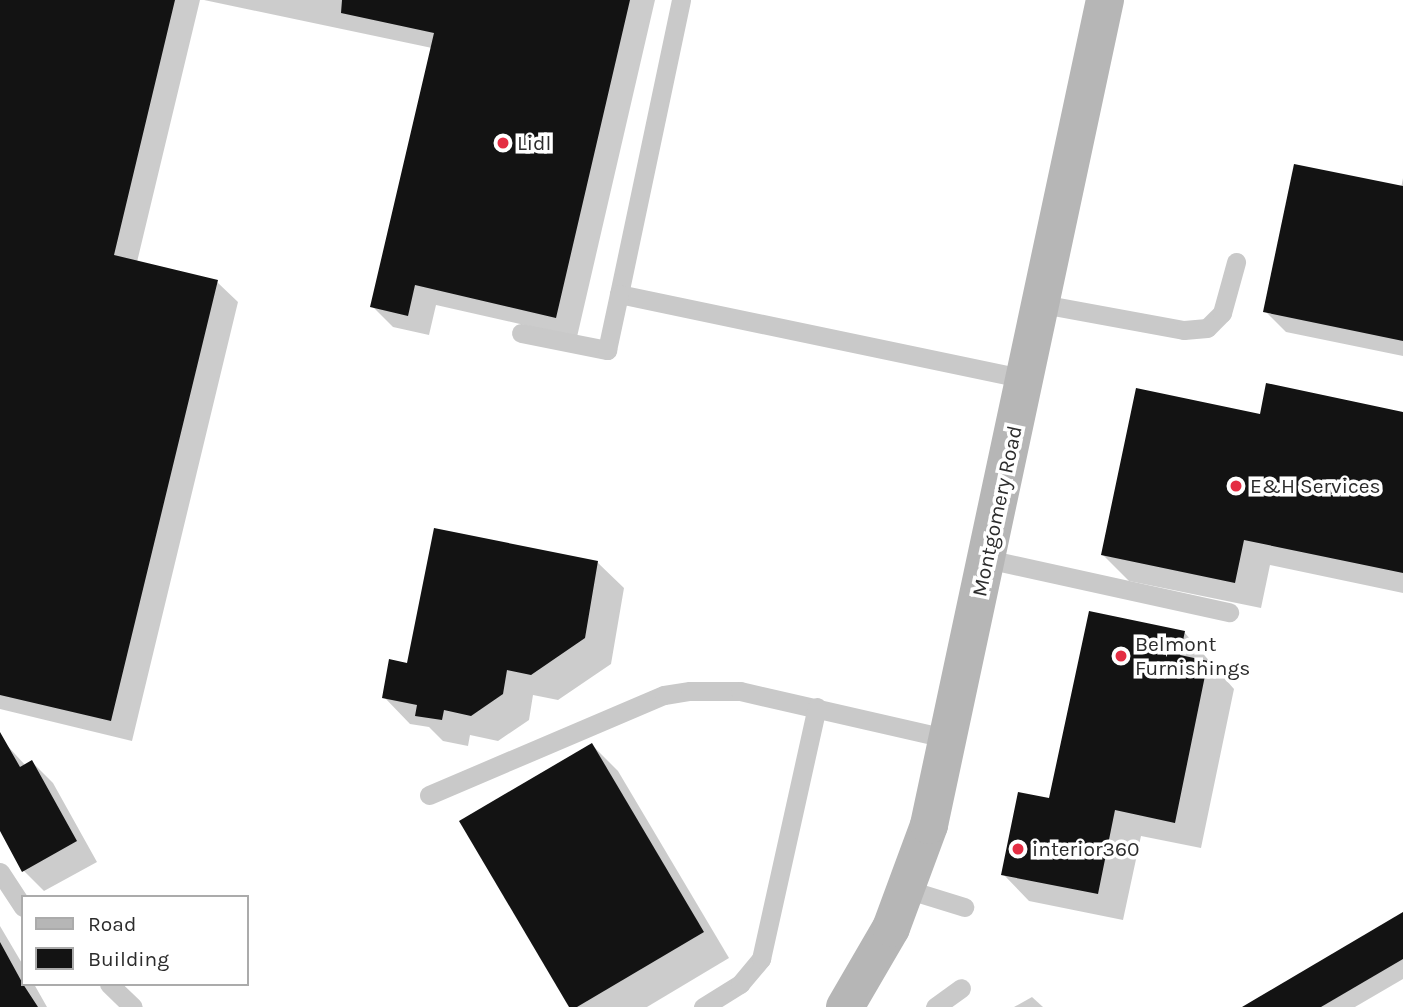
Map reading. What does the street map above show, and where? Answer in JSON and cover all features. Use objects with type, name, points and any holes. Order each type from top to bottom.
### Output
[{"type":"street","name":"Montgomery Road","points":[[845,1007],[891,928],[929,825],[1105,0]]},
{"type":"lane","points":[[521,333],[607,350],[681,0]]},
{"type":"lane","points":[[1042,304],[1184,330],[1207,328],[1222,313],[1236,261]]},
{"type":"lane","points":[[619,294],[1025,379]]},
{"type":"lane","points":[[987,559],[1229,612]]},
{"type":"lane","points":[[429,795],[664,695],[740,691],[949,739]]},
{"type":"lane","points":[[704,1007],[740,984],[761,958],[817,707]]},
{"type":"lane","points":[[0,872],[21,904]]},
{"type":"lane","points":[[905,888],[964,907]]},
{"type":"lane","points":[[111,986],[133,1007]]},
{"type":"lane","points":[[935,1007],[961,988]]},
{"type":"building","points":[[0,0],[175,0],[114,255],[218,280],[111,721],[0,695]]},
{"type":"building","name":"Lidl","points":[[342,0],[630,0],[556,318],[415,285],[408,316],[370,307],[434,33],[341,13]]},
{"type":"building","points":[[1294,164],[1403,186],[1403,341],[1263,312]]},
{"type":"building","points":[[1266,383],[1403,412],[1403,573],[1244,540],[1235,583],[1101,555],[1136,388],[1260,414]]},
{"type":"building","points":[[434,528],[598,561],[585,638],[531,675],[507,670],[503,694],[471,716],[444,710],[442,720],[415,716],[417,705],[382,698],[389,659],[407,663]]},
{"type":"building","points":[[1089,611],[1185,631],[1180,655],[1208,661],[1175,823],[1115,810],[1098,894],[1001,875],[1018,792],[1049,798]]},
{"type":"building","points":[[0,732],[20,767],[32,760],[77,841],[22,872],[0,831]]},
{"type":"building","points":[[592,743],[704,932],[577,1007],[569,1007],[459,821]]},
{"type":"building","points":[[1403,912],[1403,959],[1321,1007],[1242,1007]]},
{"type":"building","points":[[0,942],[21,980],[21,986],[24,986],[38,1007],[0,1007]]},
{"type":"place","name":"Lidl","points":[[503,143]]},
{"type":"place","name":"E&H Services","points":[[1236,486]]},
{"type":"place","name":"Belmont Furnishings","points":[[1121,656]]},
{"type":"place","name":"interior360","points":[[1018,849]]}]
